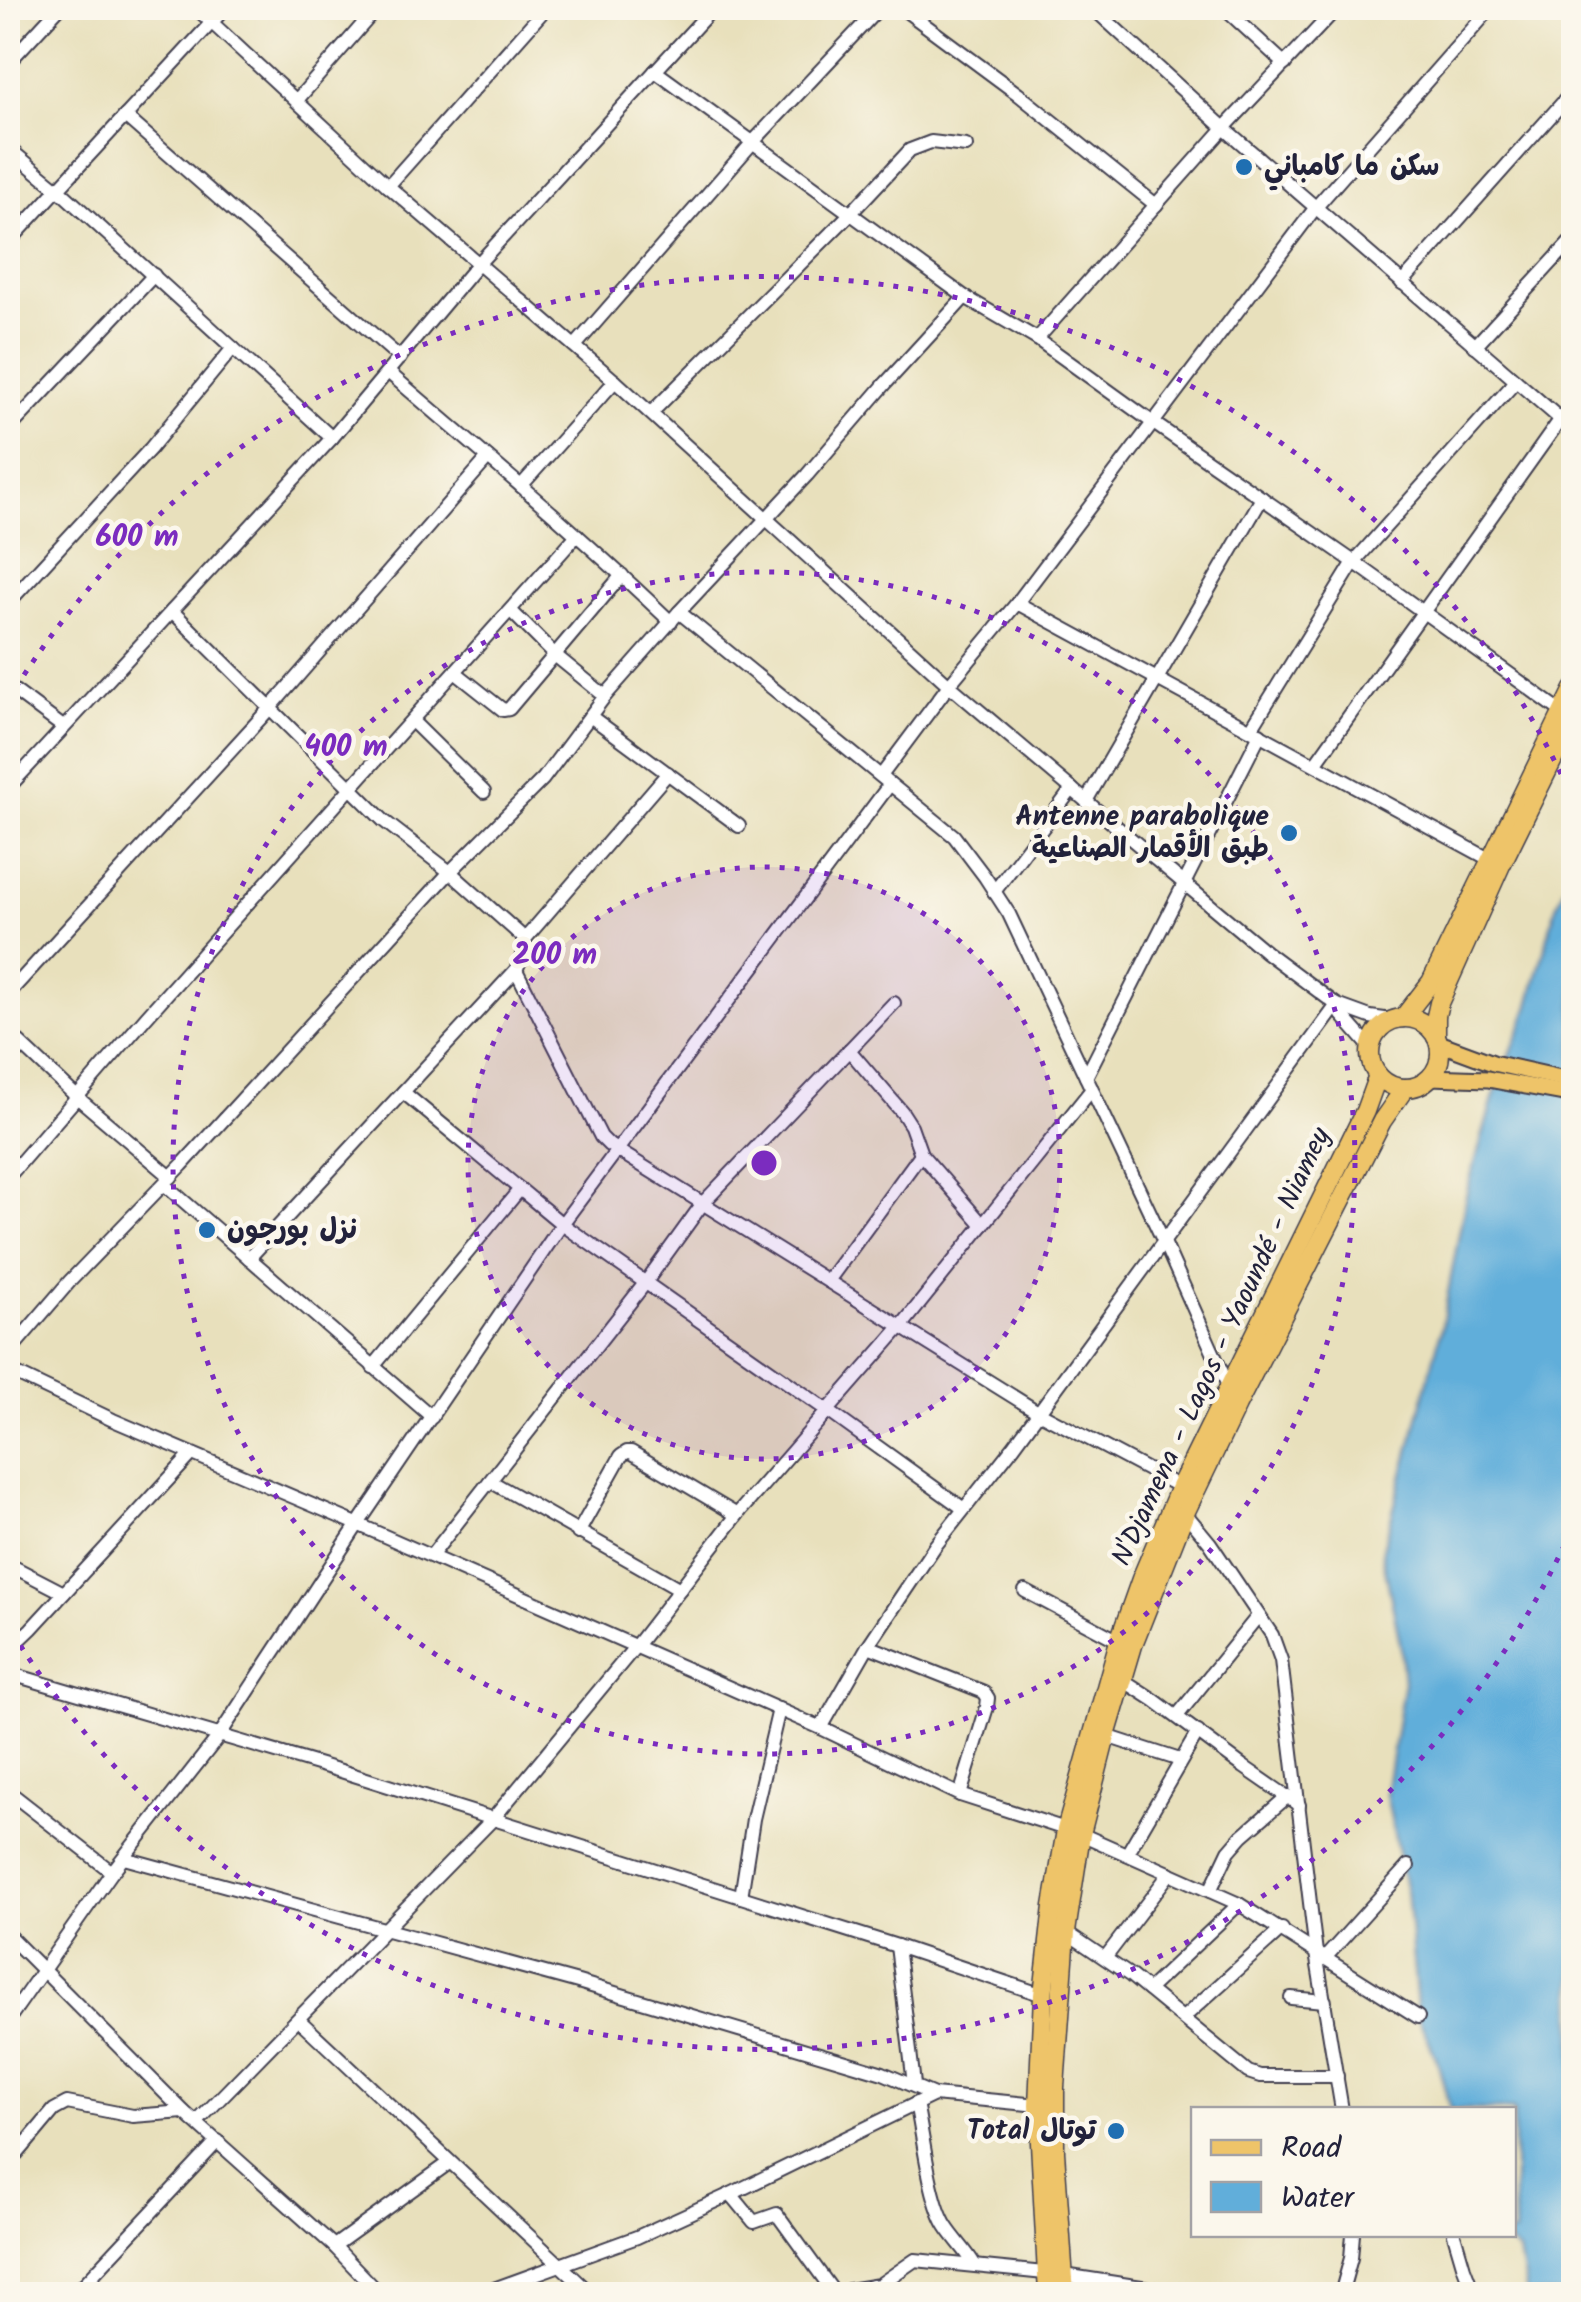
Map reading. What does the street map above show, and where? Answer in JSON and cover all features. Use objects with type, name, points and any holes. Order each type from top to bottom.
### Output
[{"type":"highway","points":[[1568,715],[1489,859],[1431,982],[1398,1019],[1376,1035],[1371,1062],[1390,1085],[1419,1086],[1438,1065],[1435,1025],[1440,1003],[1568,715],[1574,689]]},
{"type":"highway","points":[[1398,1019],[1420,1022],[1437,1040]]},
{"type":"highway","name":"N'Djamena - Lagos - Yaoundé - Niamey","points":[[1065,2294],[1055,2274],[1038,2105],[1043,1995],[1053,1906],[1119,1641],[1180,1487],[1366,1111],[1378,1075]]},
{"type":"highway","name":"N'Djamena - Lagos - Yaoundé - Niamey","points":[[1048,2294],[1055,2274],[1055,2087],[1074,1832],[1122,1680],[1185,1513],[1373,1139],[1404,1088]]},
{"type":"main road","points":[[1437,1040],[1493,1063],[1574,1081]]},
{"type":"main road","points":[[1430,1077],[1488,1079],[1574,1096]]},
{"type":"street","points":[[8,63],[59,8]]},
{"type":"street","points":[[196,8],[388,186],[614,380],[949,686],[1184,884],[1337,1006],[1370,1017],[1398,1019]]},
{"type":"street","points":[[8,243],[225,8]]},
{"type":"street","points":[[297,100],[377,8]]},
{"type":"street","points":[[388,186],[546,8]]},
{"type":"street","points":[[8,788],[332,438],[478,264],[712,8]]},
{"type":"street","points":[[575,346],[754,142],[879,8]]},
{"type":"street","points":[[902,8],[1018,94],[1156,205]]},
{"type":"street","points":[[1093,8],[1224,128],[1574,431]]},
{"type":"street","points":[[1224,8],[1285,64]]},
{"type":"street","points":[[1038,338],[1336,8]]},
{"type":"street","points":[[8,2018],[112,1872],[218,1736],[562,1224],[886,780],[949,686],[1017,604],[1316,207],[1491,8]]},
{"type":"street","points":[[655,71],[965,298],[1038,338],[1568,715]]},
{"type":"street","points":[[1402,283],[1574,90]]},
{"type":"street","points":[[126,116],[400,358]]},
{"type":"street","points":[[651,413],[910,150],[930,142],[966,146]]},
{"type":"street","points":[[8,148],[332,438]]},
{"type":"street","points":[[1475,346],[1574,238]]},
{"type":"street","points":[[8,430],[154,275]]},
{"type":"street","points":[[8,1353],[70,1281],[168,1180],[450,872],[543,779],[605,696],[965,298]]},
{"type":"street","points":[[8,603],[150,449],[233,348]]},
{"type":"street","points":[[388,372],[622,576],[954,836],[1008,914],[1164,1240],[1229,1388]]},
{"type":"street","points":[[521,486],[614,380]]},
{"type":"street","points":[[197,2122],[492,1820],[737,1516],[900,1328],[983,1225],[1089,1083],[1256,732],[1354,562],[1516,381]]},
{"type":"street","points":[[1315,764],[1560,420]]},
{"type":"street","points":[[8,994],[270,708],[488,458]]},
{"type":"street","points":[[1086,801],[1262,498]]},
{"type":"street","points":[[8,1177],[576,535]]},
{"type":"street","points":[[455,672],[503,710],[510,709],[622,576]]},
{"type":"street","points":[[1017,604],[1489,859]]},
{"type":"street","points":[[511,611],[556,656],[605,696]]},
{"type":"street","points":[[172,612],[384,821],[450,872],[524,939],[526,947],[516,970],[249,1258]]},
{"type":"street","points":[[8,686],[63,727]]},
{"type":"street","points":[[590,716],[739,826]]},
{"type":"street","points":[[412,721],[484,792]]},
{"type":"street","points":[[524,939],[668,773]]},
{"type":"street","points":[[994,892],[1072,789]]},
{"type":"street","points":[[516,970],[601,1137],[617,1150],[1038,1412],[1180,1487]]},
{"type":"street","points":[[431,1556],[646,1282],[703,1203],[894,1003]]},
{"type":"street","points":[[1337,1006],[1371,1048]]},
{"type":"street","points":[[821,1728],[868,1646],[934,1546],[1038,1412],[1337,1006]]},
{"type":"street","points":[[8,1032],[249,1258],[432,1417]]},
{"type":"street","points":[[849,1050],[902,1112],[921,1154],[983,1225]]},
{"type":"street","points":[[404,1092],[562,1224],[964,1509]]},
{"type":"street","points":[[828,1281],[921,1154]]},
{"type":"street","points":[[373,1367],[520,1188]]},
{"type":"street","points":[[8,1370],[191,1455],[779,1709],[960,1795],[1074,1832],[1239,1904],[1418,2017]]},
{"type":"street","points":[[578,1533],[627,1452],[737,1516]]},
{"type":"street","points":[[8,1651],[191,1455]]},
{"type":"street","points":[[490,1481],[680,1589]]},
{"type":"street","points":[[1185,1513],[1272,1635],[1282,1660],[1294,1800],[1341,2107]]},
{"type":"street","points":[[8,1564],[64,1593]]},
{"type":"street","points":[[1025,1591],[1119,1641]]},
{"type":"street","points":[[1177,1716],[1258,1616]]},
{"type":"street","points":[[868,1646],[984,1692],[988,1698],[960,1795]]},
{"type":"street","points":[[8,1673],[341,1770],[1043,1995]]},
{"type":"street","points":[[1122,1680],[1294,1800]]},
{"type":"street","points":[[740,1897],[779,1709]]},
{"type":"street","points":[[1127,1854],[1198,1732]]},
{"type":"street","points":[[1106,1736],[1180,1760]]},
{"type":"street","points":[[8,1791],[112,1872]]},
{"type":"street","points":[[1210,1891],[1229,1851],[1242,1836],[1294,1800]]},
{"type":"street","points":[[124,1858],[578,1982],[883,2072],[934,2094],[1038,2105]]},
{"type":"street","points":[[1320,1956],[1408,1866]]},
{"type":"street","points":[[1105,1958],[1170,1873]]},
{"type":"street","points":[[1148,1990],[1239,1904]]},
{"type":"street","points":[[1183,2018],[1282,1929]]},
{"type":"street","points":[[1066,1932],[1148,1990],[1248,2072],[1260,2076],[1336,2076]]},
{"type":"street","points":[[8,1935],[184,2112],[334,2246],[380,2294]]},
{"type":"street","points":[[897,1946],[914,2084]]},
{"type":"street","points":[[1291,1998],[1324,2002]]},
{"type":"street","points":[[299,2020],[591,2294]]},
{"type":"street","points":[[480,2294],[637,2237],[934,2094]]},
{"type":"street","points":[[8,2165],[54,2110],[66,2103],[134,2116],[184,2112]]},
{"type":"street","points":[[916,2103],[936,2203],[946,2226],[974,2264]]},
{"type":"street","points":[[75,2294],[218,2141]]},
{"type":"street","points":[[334,2246],[449,2164]]},
{"type":"street","points":[[731,2194],[754,2222],[777,2214],[835,2294]]},
{"type":"street","points":[[1341,2294],[1352,2258],[1353,2237]]},
{"type":"street","points":[[1455,2237],[1474,2294]]},
{"type":"street","points":[[842,2294],[879,2285],[915,2260],[1055,2274],[1174,2294]]},
{"type":"water","points":[[1573,867],[1573,2294],[1527,2294],[1519,2252],[1501,2237],[1516,2237],[1516,2107],[1449,2107],[1437,2060],[1418,2017],[1408,1901],[1386,1794],[1404,1682],[1382,1553],[1441,1331],[1467,1191],[1494,1096],[1528,1009],[1556,907]]},
{"type":"place","name":"سكن ما كامباني","points":[[1244,167]]},
{"type":"place","name":"Antenne parabolique طبق الأقمار الصناعية","points":[[1289,833]]},
{"type":"place","name":"نزل بورجون","points":[[207,1230]]},
{"type":"place","name":"Total توتال","points":[[1116,2131]]}]
